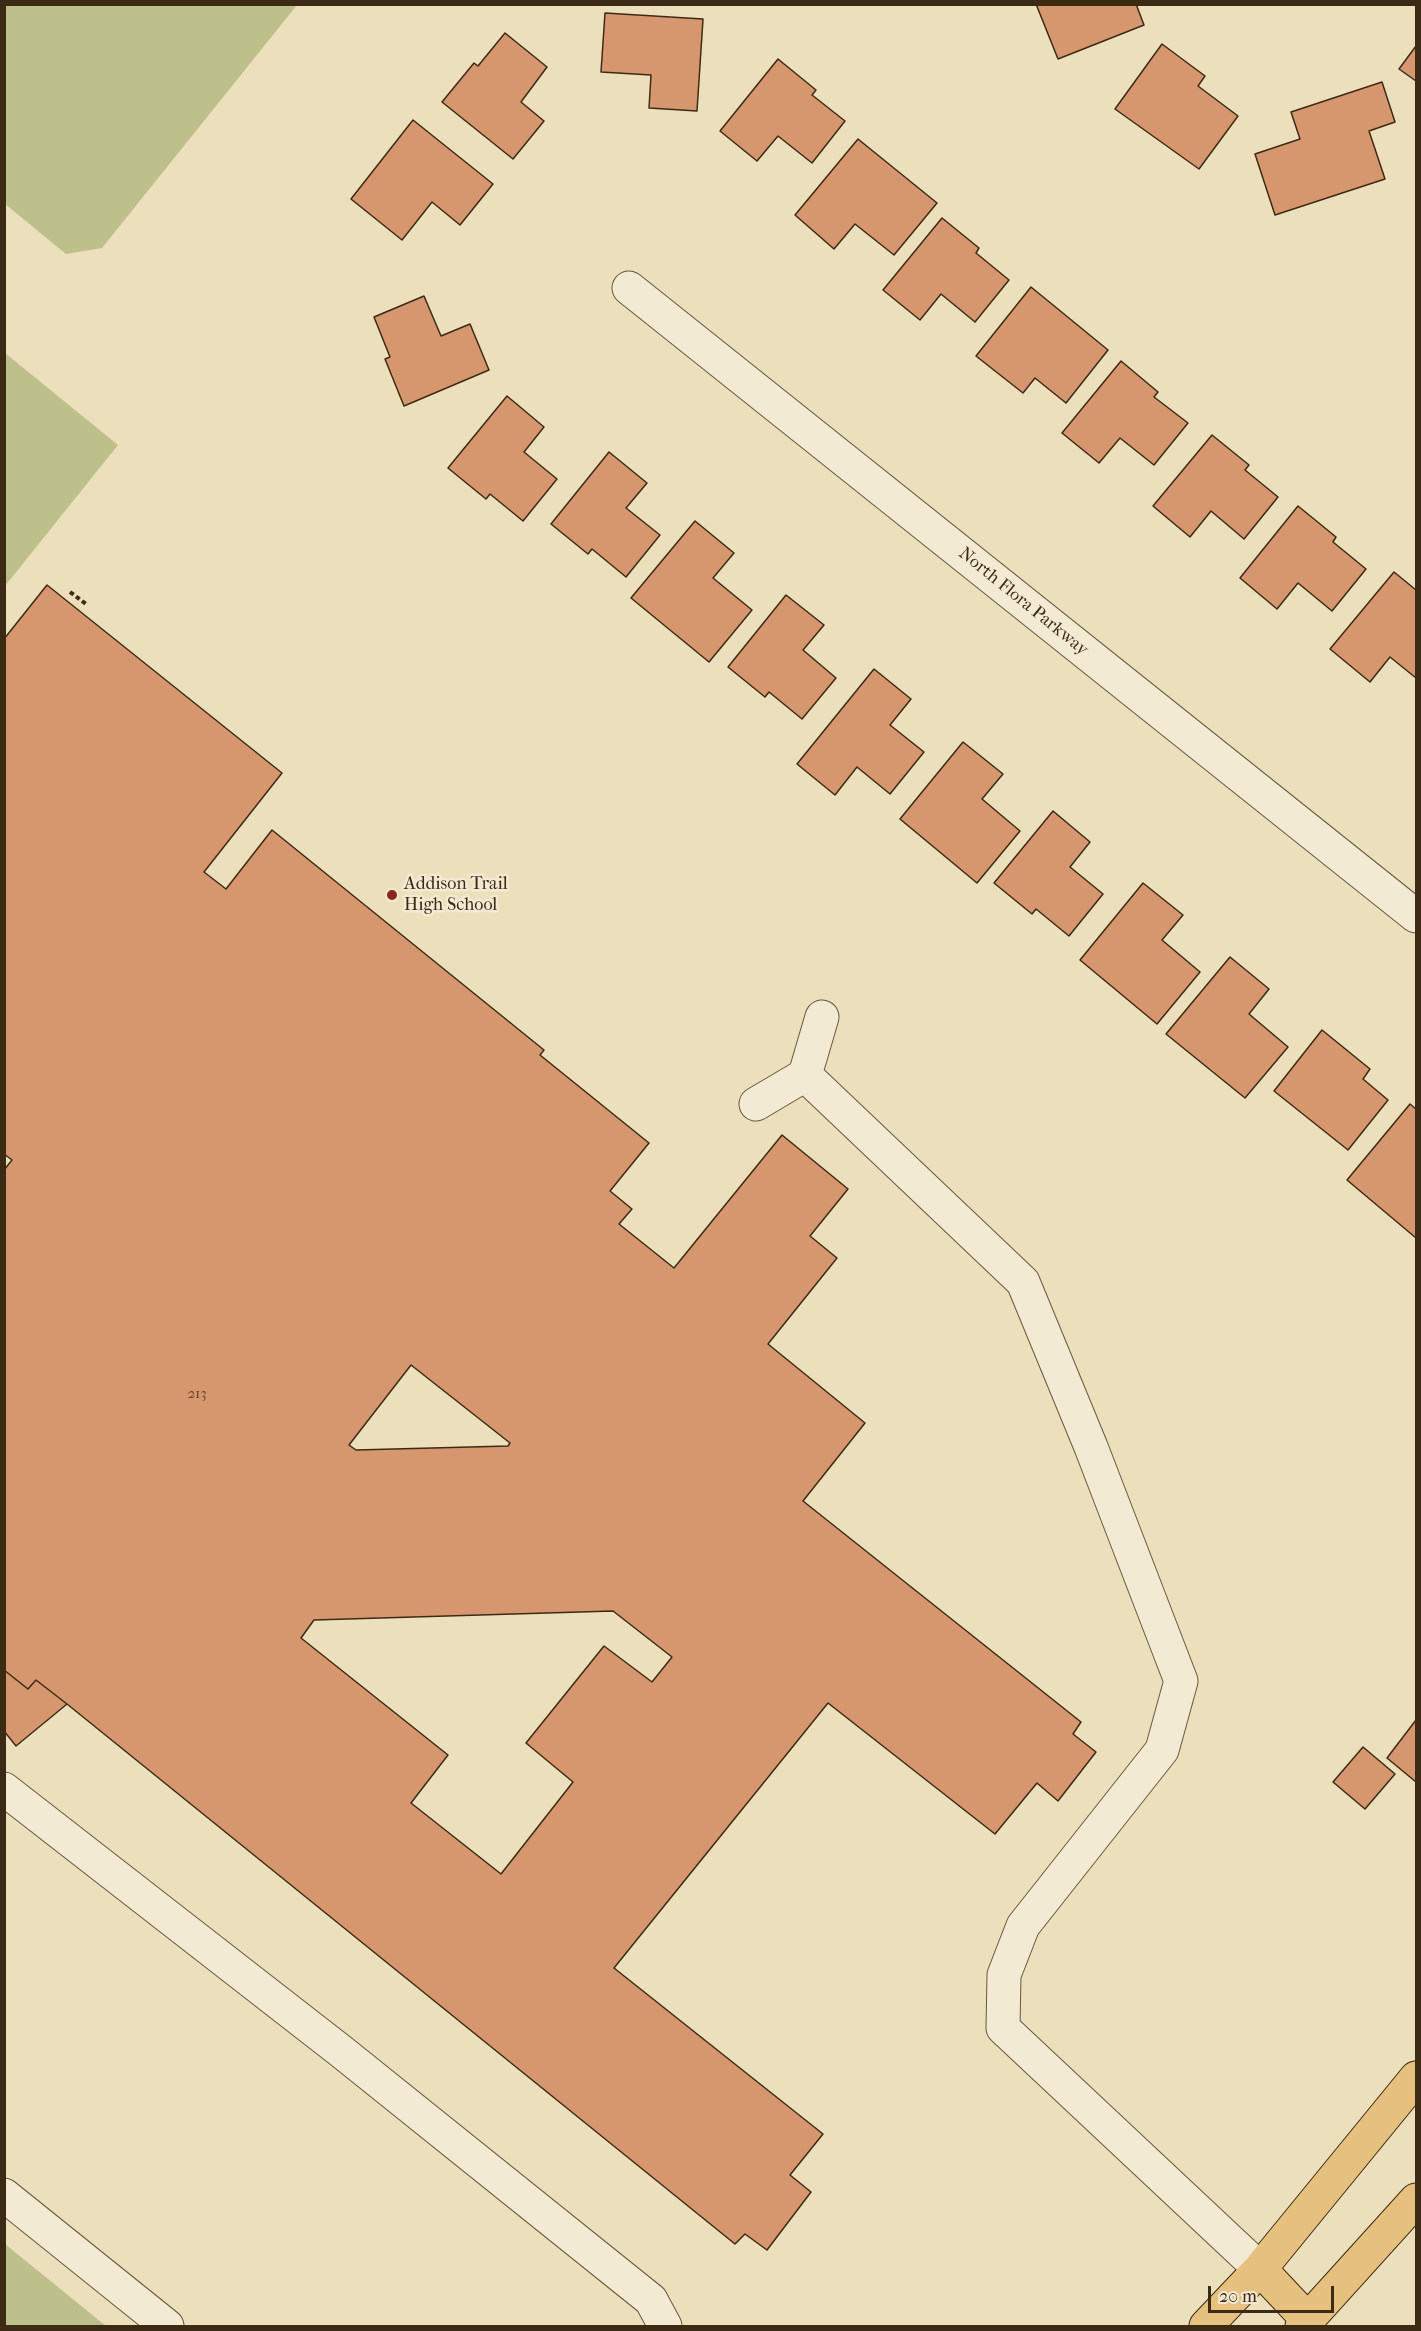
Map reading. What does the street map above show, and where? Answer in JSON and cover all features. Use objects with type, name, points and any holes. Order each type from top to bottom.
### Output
[{"type":"main road","points":[[1206,2326],[1260,2269],[1416,2078]]},
{"type":"main road","points":[[1260,2269],[1305,2323],[1416,2200]]},
{"type":"street","name":"North Flora Parkway","points":[[629,288],[1416,916]]},
{"type":"street","points":[[756,1104],[805,1075],[822,1017]]},
{"type":"street","points":[[805,1075],[1023,1281],[1091,1447],[1181,1681],[1162,1750],[1023,1926],[1004,1974],[1003,2028],[1260,2269]]},
{"type":"street","points":[[4,1789],[342,2052],[651,2300],[665,2326]]},
{"type":"street","points":[[4,2195],[167,2326]]},
{"type":"path","points":[[70,592],[86,604]]},
{"type":"green space","points":[[4,5],[297,5],[102,248],[66,254],[5,204]]},
{"type":"green space","points":[[4,353],[118,445],[5,586]]},
{"type":"green space","points":[[5,2244],[106,2326],[5,2326]]},
{"type":"building","points":[[1036,4],[1136,4],[1144,25],[1058,59]]},
{"type":"building","points":[[605,13],[703,19],[697,111],[649,108],[651,75],[601,72]]},
{"type":"building","points":[[505,33],[547,67],[521,102],[544,121],[513,159],[442,102],[474,63],[478,66]]},
{"type":"building","points":[[1162,44],[1205,76],[1198,86],[1238,116],[1199,169],[1115,109]]},
{"type":"building","points":[[1416,46],[1416,81],[1399,69]]},
{"type":"building","points":[[778,59],[816,90],[812,95],[845,121],[812,163],[778,136],[757,161],[720,131]]},
{"type":"building","points":[[1382,82],[1395,122],[1369,131],[1385,179],[1275,215],[1255,154],[1300,139],[1291,112]]},
{"type":"building","points":[[413,120],[493,184],[460,225],[432,202],[402,240],[351,199]]},
{"type":"building","points":[[858,139],[937,203],[894,255],[855,224],[834,249],[795,215]]},
{"type":"building","points":[[942,218],[979,248],[976,253],[1009,280],[975,322],[941,294],[920,320],[883,290]]},
{"type":"building","points":[[1031,287],[1108,350],[1066,403],[1035,378],[1023,393],[976,356]]},
{"type":"building","points":[[424,296],[441,336],[470,324],[489,370],[404,406],[385,359],[390,357],[374,317]]},
{"type":"building","points":[[1121,361],[1158,392],[1154,397],[1188,423],[1154,465],[1120,438],[1099,463],[1062,433]]},
{"type":"building","points":[[507,396],[544,427],[524,452],[557,479],[523,521],[490,494],[486,499],[448,468]]},
{"type":"building","points":[[1212,435],[1249,465],[1245,470],[1278,497],[1244,539],[1211,511],[1190,537],[1153,506]]},
{"type":"building","points":[[609,452],[647,483],[626,508],[660,535],[626,577],[592,549],[588,554],[551,524]]},
{"type":"building","points":[[1298,506],[1336,537],[1333,542],[1366,569],[1332,611],[1298,583],[1277,609],[1240,578]]},
{"type":"building","points":[[695,521],[734,553],[713,578],[752,610],[709,662],[631,598]]},
{"type":"building","points":[[1394,572],[1416,590],[1416,678],[1390,657],[1370,682],[1330,649]]},
{"type":"building","name":"Addison Trail High School","points":[[47,585],[282,773],[204,872],[226,889],[272,830],[544,1050],[540,1055],[649,1143],[610,1191],[632,1209],[619,1224],[674,1268],[782,1135],[848,1189],[810,1236],[837,1258],[768,1344],[865,1423],[803,1501],[1081,1722],[1073,1734],[1096,1752],[1058,1801],[1037,1783],[995,1834],[828,1703],[614,1968],[823,2134],[790,2175],[811,2192],[767,2250],[745,2234],[735,2244],[67,1704],[36,1680],[28,1689],[4,1670],[4,1170],[12,1160],[4,1154],[4,639]],"holes":[[[411,1365],[510,1443],[508,1446],[356,1450],[349,1445]],[[613,1611],[672,1657],[652,1682],[604,1646],[526,1743],[573,1782],[501,1874],[411,1803],[448,1755],[301,1638],[314,1620]]]},
{"type":"building","points":[[786,595],[824,625],[803,650],[836,678],[802,719],[769,692],[765,697],[728,667]]},
{"type":"building","points":[[874,669],[911,699],[890,725],[924,752],[890,794],[857,767],[835,795],[797,764]]},
{"type":"building","points":[[963,742],[1003,774],[982,799],[1020,831],[977,883],[900,819]]},
{"type":"building","points":[[1053,811],[1090,842],[1070,867],[1103,894],[1069,936],[1036,909],[1032,914],[994,883]]},
{"type":"building","points":[[1143,883],[1183,915],[1162,940],[1200,972],[1157,1024],[1080,960]]},
{"type":"building","points":[[1230,957],[1269,989],[1249,1014],[1288,1047],[1245,1098],[1166,1034]]},
{"type":"building","points":[[1322,1030],[1370,1069],[1363,1079],[1388,1100],[1348,1150],[1274,1091]]},
{"type":"building","points":[[1410,1104],[1416,1109],[1416,1238],[1347,1180]]},
{"type":"building","points":[[4,1670],[28,1689],[36,1680],[67,1704],[16,1746],[4,1731]]},
{"type":"building","points":[[1416,1720],[1416,1782],[1387,1758]]},
{"type":"building","points":[[1363,1747],[1395,1774],[1365,1809],[1333,1782]]},
{"type":"place","name":"Addison Trail High School","points":[[392,895]]}]
